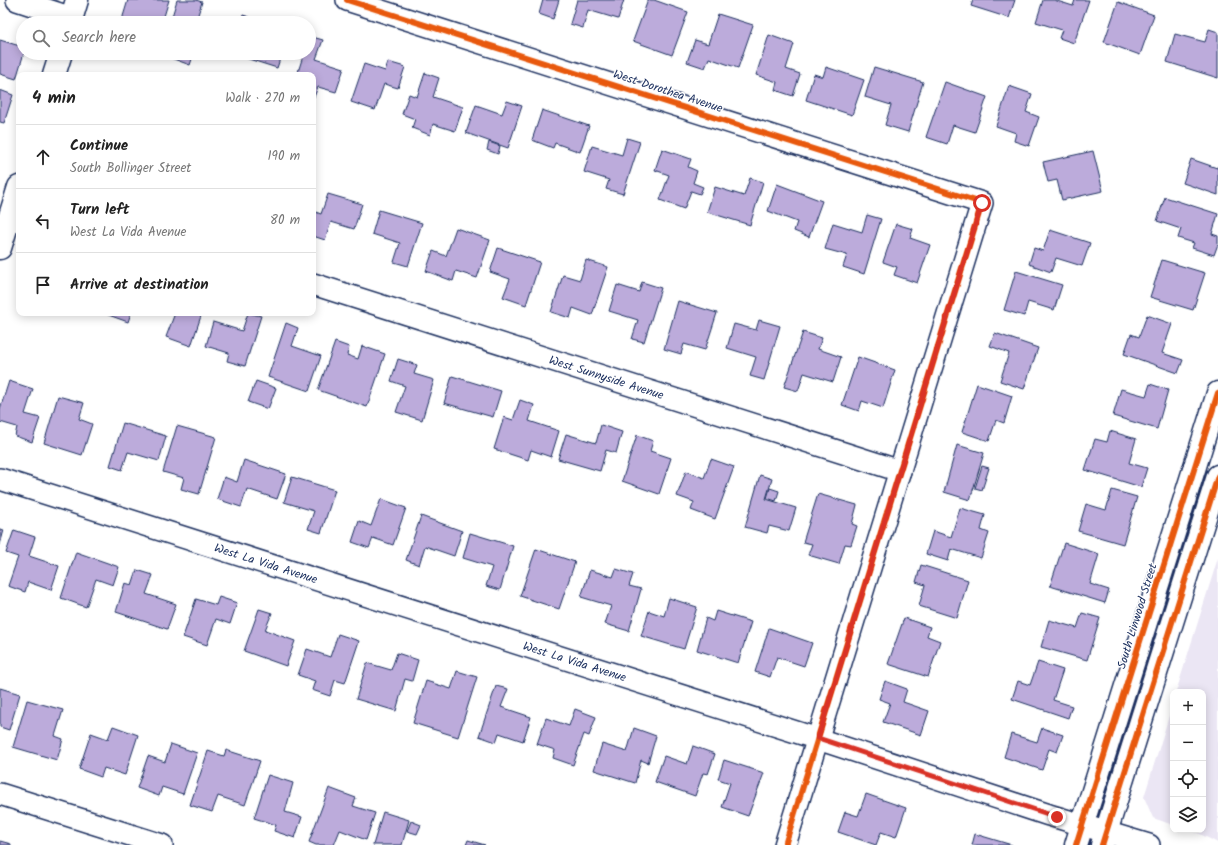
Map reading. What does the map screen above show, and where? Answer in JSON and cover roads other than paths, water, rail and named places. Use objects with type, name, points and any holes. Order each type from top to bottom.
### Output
[{"type":"street","points":[[17,0],[73,14]]},
{"type":"street","name":"West Dorothea Avenue","points":[[347,0],[982,203],[900,472]]},
{"type":"street","points":[[55,72],[59,60]]},
{"type":"street","points":[[0,248],[16,198]]},
{"type":"street","name":"West Sunnyside Avenue","points":[[316,285],[900,472]]},
{"type":"street","name":"South Linwood Street","points":[[1079,835],[1218,393]]},
{"type":"street","points":[[1104,838],[1216,482],[1206,467],[1218,425]]},
{"type":"street","points":[[785,845],[900,472]]},
{"type":"street","name":"West La Vida Avenue","points":[[0,479],[818,738],[1079,835],[1149,845]]},
{"type":"street","points":[[0,794],[162,845]]}]
